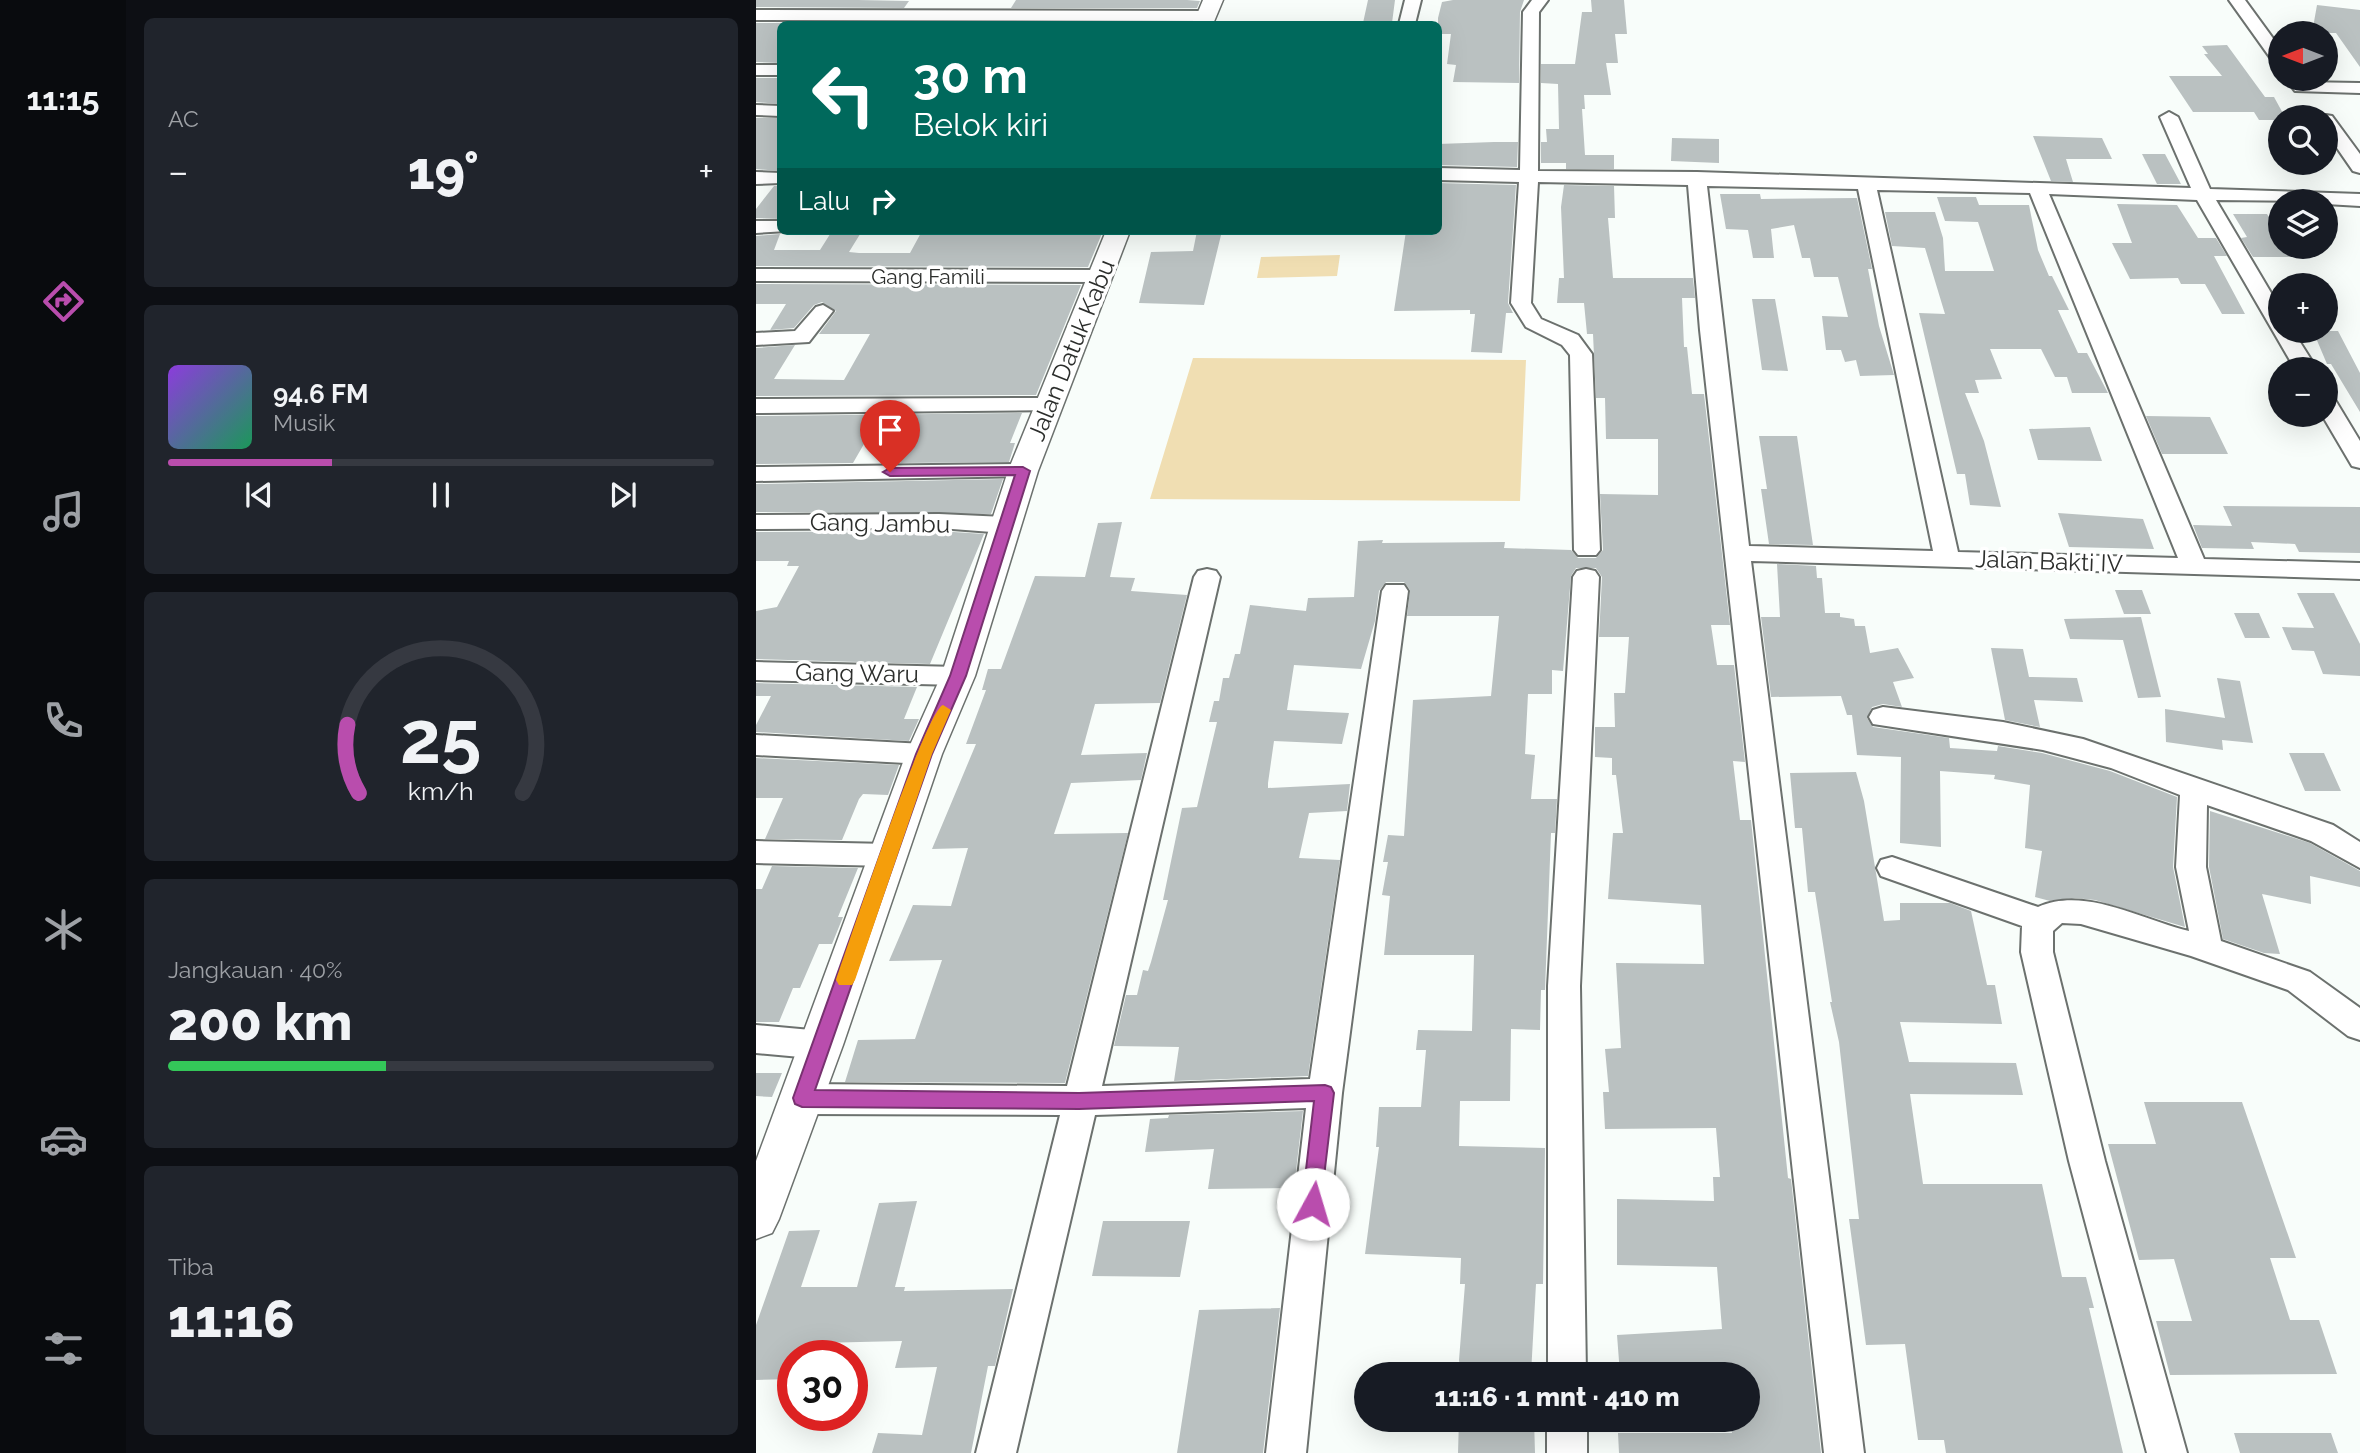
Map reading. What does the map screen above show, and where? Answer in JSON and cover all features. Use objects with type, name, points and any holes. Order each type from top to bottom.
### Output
[{"type":"street","points":[[1408,21],[1413,0]]},
{"type":"street","points":[[1540,0],[1531,12],[1530,174],[1521,303],[1533,323],[1570,340],[1581,354],[1586,563],[1564,986],[1567,1362]]},
{"type":"street","points":[[2237,0],[2268,43]]},
{"type":"street","points":[[756,15],[1208,13]]},
{"type":"street","points":[[756,54],[777,54]]},
{"type":"street","points":[[756,70],[777,70]]},
{"type":"street","points":[[2338,86],[2360,88]]},
{"type":"street","points":[[2304,91],[2315,105]]},
{"type":"street","points":[[756,110],[777,111]]},
{"type":"street","points":[[2169,117],[2204,196],[2268,305]]},
{"type":"street","points":[[2338,136],[2360,167]]},
{"type":"street","points":[[1442,174],[1697,178],[2360,200]]},
{"type":"street","points":[[756,178],[777,178]]},
{"type":"street","points":[[1697,178],[1711,330],[1844,1453]]},
{"type":"street","points":[[1866,184],[1947,558]]},
{"type":"street","points":[[2037,188],[2194,565]]},
{"type":"street","points":[[756,227],[777,227]]},
{"type":"street","name":"Jalan Datuk Kabu","points":[[756,1219],[822,1045],[924,754],[958,676],[1023,471],[1116,235]]},
{"type":"street","name":"Gang Famili","points":[[756,275],[1100,276]]},
{"type":"street","points":[[756,339],[801,337],[824,311]]},
{"type":"street","points":[[756,406],[1049,405]]},
{"type":"street","points":[[2338,423],[2360,461]]},
{"type":"street","points":[[756,474],[1023,471]]},
{"type":"street","name":"Gang Jambu","points":[[756,522],[939,521],[1005,525]]},
{"type":"street","name":"Jalan Bakti IV","points":[[1738,552],[2359,572]]},
{"type":"street","points":[[996,1453],[1207,577]]},
{"type":"street","points":[[1286,1453],[1325,1093],[1395,591]]},
{"type":"street","name":"Gang Waru","points":[[756,671],[958,676]]},
{"type":"street","points":[[1883,717],[1973,726],[2088,750],[2157,772],[2196,790],[2322,833],[2360,857]]},
{"type":"street","points":[[756,745],[924,754]]},
{"type":"street","points":[[2194,944],[2201,944],[2206,939],[2191,867],[2192,805],[2196,790]]},
{"type":"street","points":[[756,852],[889,855]]},
{"type":"street","points":[[1892,868],[2042,921]]},
{"type":"street","points":[[2167,1453],[2087,1161],[2037,952],[2035,937],[2042,921],[2061,911],[2081,912],[2194,944],[2299,981],[2360,1026]]},
{"type":"street","points":[[756,1039],[822,1045]]},
{"type":"street","points":[[802,1098],[1079,1101],[1325,1093]]},
{"type":"street","points":[[1567,1432],[1567,1453]]},
{"type":"shaded area","points":[[1340,255],[1337,276],[1257,278],[1261,257]]},
{"type":"shaded area","points":[[1193,358],[1526,360],[1520,501],[1150,499]]},
{"type":"building","points":[[756,0],[909,1],[904,8],[756,7]]},
{"type":"building","points":[[1016,0],[1200,1],[1197,8],[1011,8]]},
{"type":"building","points":[[1368,0],[1395,0],[1392,21],[1363,21]]},
{"type":"building","points":[[1524,0],[1520,12],[1519,83],[1453,82],[1456,65],[1447,64],[1451,34],[1442,34],[1442,21],[1438,21],[1442,2]]},
{"type":"building","points":[[1591,0],[1624,0],[1627,34],[1615,34],[1618,63],[1606,63],[1611,95],[1584,95],[1585,109],[1582,109],[1585,155],[1614,155],[1614,169],[1566,169],[1566,163],[1541,163],[1541,142],[1547,142],[1546,129],[1559,129],[1558,84],[1541,83],[1541,64],[1575,64],[1582,12],[1592,12]]},
{"type":"building","points":[[2317,5],[2360,10],[2360,67],[2338,36],[2338,21],[2314,21]]},
{"type":"building","points":[[756,23],[777,23],[777,63],[756,62]]},
{"type":"building","points":[[2227,45],[2265,97],[2274,97],[2278,105],[2268,105],[2268,120],[2259,120],[2254,112],[2193,112],[2169,76],[2222,76],[2204,54],[2208,54],[2202,46]]},
{"type":"building","points":[[756,78],[777,78],[777,104],[756,102]]},
{"type":"building","points":[[756,118],[777,118],[777,171],[756,169]]},
{"type":"building","points":[[2033,136],[2102,138],[2112,159],[2066,159],[2073,182],[2051,181]]},
{"type":"building","points":[[1672,138],[1719,139],[1719,163],[1671,161]]},
{"type":"building","points":[[1518,142],[1517,167],[1442,165],[1442,144]]},
{"type":"building","points":[[2142,154],[2165,154],[2181,184],[2157,184]]},
{"type":"building","points":[[1442,183],[1516,185],[1508,303],[1513,313],[1506,313],[1502,353],[1471,352],[1475,314],[1470,314],[1470,310],[1394,311],[1405,235],[1442,235]]},
{"type":"building","points":[[1564,185],[1614,186],[1615,218],[1608,218],[1613,278],[1693,278],[1695,298],[1682,298],[1684,347],[1687,347],[1692,394],[1704,394],[1730,625],[1711,625],[1717,665],[1734,665],[1745,762],[1733,761],[1740,820],[1751,820],[1788,1178],[1791,1179],[1821,1453],[1619,1453],[1618,1433],[1760,1432],[1760,1362],[1619,1362],[1617,1335],[1722,1329],[1717,1267],[1617,1265],[1617,1199],[1714,1201],[1713,1177],[1720,1177],[1716,1128],[1605,1129],[1603,1092],[1609,1092],[1605,1049],[1621,1048],[1616,963],[1704,964],[1701,905],[1608,899],[1613,833],[1623,833],[1616,775],[1612,775],[1612,758],[1595,757],[1595,727],[1615,727],[1614,693],[1625,693],[1629,637],[1599,637],[1602,577],[1596,568],[1576,568],[1571,576],[1563,671],[1552,670],[1552,694],[1528,694],[1525,754],[1535,755],[1531,799],[1557,799],[1555,833],[1551,833],[1545,990],[1541,990],[1540,1030],[1511,1029],[1510,1101],[1460,1101],[1459,1146],[1545,1148],[1543,1284],[1536,1284],[1532,1362],[1459,1362],[1465,1284],[1460,1284],[1461,1258],[1365,1254],[1379,1147],[1376,1147],[1379,1107],[1421,1107],[1426,1050],[1416,1050],[1418,1030],[1472,1031],[1474,955],[1384,955],[1390,896],[1382,895],[1388,862],[1383,862],[1388,835],[1404,836],[1413,700],[1491,696],[1499,616],[1407,616],[1410,590],[1404,582],[1386,582],[1379,591],[1375,621],[1361,669],[1294,665],[1287,710],[1349,713],[1342,744],[1274,741],[1268,783],[1268,788],[1350,784],[1347,811],[1309,813],[1299,858],[1340,860],[1308,1076],[1174,1081],[1179,1047],[1114,1046],[1126,995],[1137,995],[1143,970],[1148,971],[1151,962],[1168,900],[1163,900],[1182,808],[1197,807],[1217,722],[1209,722],[1214,701],[1219,701],[1223,678],[1229,678],[1235,654],[1240,654],[1250,605],[1306,611],[1308,598],[1354,597],[1358,541],[1505,542],[1504,548],[1571,550],[1578,558],[1596,558],[1603,550],[1600,494],[1658,495],[1658,439],[1606,439],[1605,398],[1596,398],[1593,334],[1587,334],[1584,303],[1557,303],[1559,278],[1564,278],[1561,207]]},
{"type":"building","points":[[774,186],[777,186],[777,219],[756,218],[756,209]]},
{"type":"building","points":[[1720,194],[1760,194],[1761,199],[1857,198],[1872,269],[1868,269],[1879,326],[1894,375],[1860,376],[1856,360],[1845,362],[1841,350],[1826,350],[1822,316],[1848,317],[1838,277],[1814,277],[1810,258],[1802,258],[1794,225],[1771,229],[1774,258],[1753,258],[1748,230],[1726,229]]},
{"type":"building","points":[[1937,197],[1976,197],[1979,205],[2029,205],[2038,250],[2049,276],[2052,276],[2069,310],[2058,310],[2078,353],[2087,353],[2108,393],[2072,393],[2067,377],[2055,377],[2041,349],[1990,349],[2002,379],[1975,380],[1979,393],[1965,393],[1984,441],[2001,507],[1970,505],[1965,474],[1957,474],[1919,313],[1945,314],[1925,248],[1892,246],[1885,212],[1935,212],[1943,238],[1945,271],[1994,271],[1978,222],[1945,221]]},
{"type":"building","points":[[2117,204],[2177,205],[2198,238],[2216,238],[2227,256],[2214,256],[2245,314],[2222,314],[2205,284],[2181,284],[2178,278],[2130,279],[2112,243],[2132,243]]},
{"type":"building","points":[[2233,214],[2267,214],[2268,257],[2253,257],[2241,238],[2247,237]]},
{"type":"building","points":[[780,235],[774,250],[820,250],[829,235],[860,235],[849,252],[910,253],[920,235],[1101,235],[1088,267],[756,266],[756,236]]},
{"type":"building","points":[[1196,235],[1221,235],[1204,305],[1139,303],[1151,252],[1193,251]]},
{"type":"building","points":[[756,284],[1081,285],[1036,395],[756,396],[756,348],[795,345],[774,379],[844,380],[870,334],[819,334],[836,311],[822,302],[814,305],[794,328],[770,330],[786,304],[756,304]]},
{"type":"building","points":[[1752,299],[1775,299],[1788,371],[1762,370]]},
{"type":"building","points":[[2338,331],[2360,373],[2360,412],[2338,376],[2338,357],[2324,357],[2318,343],[2338,343]]},
{"type":"building","points":[[1022,413],[1010,443],[1015,443],[1009,462],[900,463],[913,437],[868,437],[853,463],[756,464],[756,416]]},
{"type":"building","points":[[2146,416],[2210,417],[2228,454],[2162,454]]},
{"type":"building","points":[[2090,427],[2102,461],[2038,460],[2029,429]]},
{"type":"building","points":[[1759,436],[1797,436],[1813,545],[1769,544],[1761,489],[1767,489]]},
{"type":"building","points":[[1003,479],[991,514],[756,512],[756,484]]},
{"type":"building","points":[[2223,506],[2360,507],[2360,553],[2299,552],[2295,544],[2251,542],[2254,549],[2202,548],[2193,525],[2232,526]]},
{"type":"building","points":[[2058,513],[2143,519],[2154,549],[2069,547]]},
{"type":"building","points":[[1122,522],[1110,577],[1135,578],[1131,591],[1187,595],[1160,703],[1095,704],[1081,755],[1147,753],[1141,780],[1071,783],[1054,834],[1128,833],[1065,1083],[845,1082],[858,1040],[915,1039],[942,960],[889,961],[913,905],[951,906],[968,848],[932,849],[976,744],[966,744],[986,690],[982,690],[988,669],[1001,669],[1035,576],[1085,577],[1098,523]]},
{"type":"building","points":[[939,531],[984,534],[930,664],[756,659],[756,611],[777,607],[799,566],[787,566],[789,561],[756,561],[756,532]]},
{"type":"building","points":[[1777,564],[1816,566],[1817,578],[1822,578],[1825,613],[1840,613],[1840,617],[1854,619],[1855,626],[1865,626],[1870,653],[1898,648],[1914,678],[1893,682],[1902,707],[1883,704],[1872,707],[1867,718],[1873,727],[1949,738],[1950,748],[1997,751],[1998,746],[2042,753],[2110,771],[2177,797],[2173,867],[2185,927],[2095,900],[2075,898],[2050,901],[2035,897],[2042,851],[2025,848],[2030,785],[1994,779],[1995,775],[1940,771],[1941,847],[1900,843],[1901,757],[1857,755],[1852,715],[1847,715],[1841,696],[1771,697],[1761,617],[1780,617]]},
{"type":"building","points":[[2115,590],[2142,590],[2151,614],[2124,614]]},
{"type":"building","points":[[2297,593],[2334,593],[2360,644],[2360,676],[2323,674],[2314,651],[2292,650],[2282,627],[2314,628]]},
{"type":"building","points":[[2234,613],[2259,613],[2270,638],[2245,638]]},
{"type":"building","points":[[2141,617],[2161,697],[2138,698],[2123,640],[2070,639],[2064,619]]},
{"type":"building","points":[[1991,648],[2023,649],[2029,677],[2077,678],[2083,702],[2034,700],[2040,727],[2005,720]]},
{"type":"building","points":[[2217,678],[2240,681],[2253,743],[2222,740],[2223,750],[2166,742],[2165,709],[2225,718]]},
{"type":"building","points":[[756,683],[917,687],[904,719],[919,719],[909,741],[756,732],[756,725],[771,696],[756,696]]},
{"type":"building","points":[[2289,753],[2324,753],[2341,791],[2305,791]]},
{"type":"building","points":[[756,758],[899,765],[888,795],[863,794],[859,799],[842,840],[765,839],[783,798],[756,798]]},
{"type":"building","points":[[1856,772],[1864,801],[1884,921],[1900,920],[1900,903],[1950,903],[1971,911],[1987,985],[1995,985],[2002,1024],[1900,1022],[1909,1062],[2016,1063],[2023,1095],[1910,1094],[1923,1184],[2042,1184],[2062,1277],[2086,1277],[2094,1308],[2089,1308],[2123,1453],[1946,1453],[1944,1440],[1918,1440],[1905,1344],[1866,1345],[1849,1219],[1859,1219],[1839,1042],[1830,1002],[1815,892],[1808,892],[1802,828],[1795,828],[1790,773]]},
{"type":"building","points":[[2210,811],[2310,843],[2360,871],[2360,887],[2310,876],[2311,904],[2262,894],[2280,954],[2264,953],[2223,939],[2209,867]]},
{"type":"building","points":[[772,866],[858,868],[838,917],[843,917],[832,944],[819,944],[800,988],[793,988],[779,1022],[756,1022],[756,889],[762,889]]},
{"type":"building","points":[[756,1073],[782,1073],[772,1097],[756,1096]]},
{"type":"building","points":[[2144,1102],[2242,1102],[2296,1258],[2270,1258],[2290,1320],[2319,1320],[2337,1374],[2170,1375],[2156,1321],[2192,1321],[2174,1259],[2139,1260],[2108,1144],[2156,1144]]},
{"type":"building","points":[[1303,1111],[1294,1188],[1208,1189],[1214,1149],[1145,1152],[1150,1119],[1168,1118],[1169,1115]]},
{"type":"building","points":[[917,1201],[895,1287],[905,1287],[904,1291],[1013,1289],[995,1366],[988,1366],[971,1453],[872,1453],[878,1433],[922,1435],[937,1367],[895,1368],[902,1341],[777,1340],[777,1379],[756,1380],[756,1325],[789,1231],[820,1230],[801,1287],[857,1287],[879,1203]]},
{"type":"building","points":[[1103,1221],[1190,1221],[1180,1277],[1092,1276]]},
{"type":"building","points":[[1280,1308],[1263,1453],[1177,1453],[1199,1310]]},
{"type":"building","points":[[1459,1432],[1534,1432],[1535,1453],[1458,1453]]},
{"type":"building","points":[[2234,1433],[2331,1433],[2338,1453],[2240,1453]]},
{"type":"slow traffic","points":[[845,980],[924,754],[943,710]]},
{"type":"route","points":[[890,472],[1023,471],[958,676],[924,754],[802,1098],[1079,1101],[1325,1093],[1313,1204]]}]
